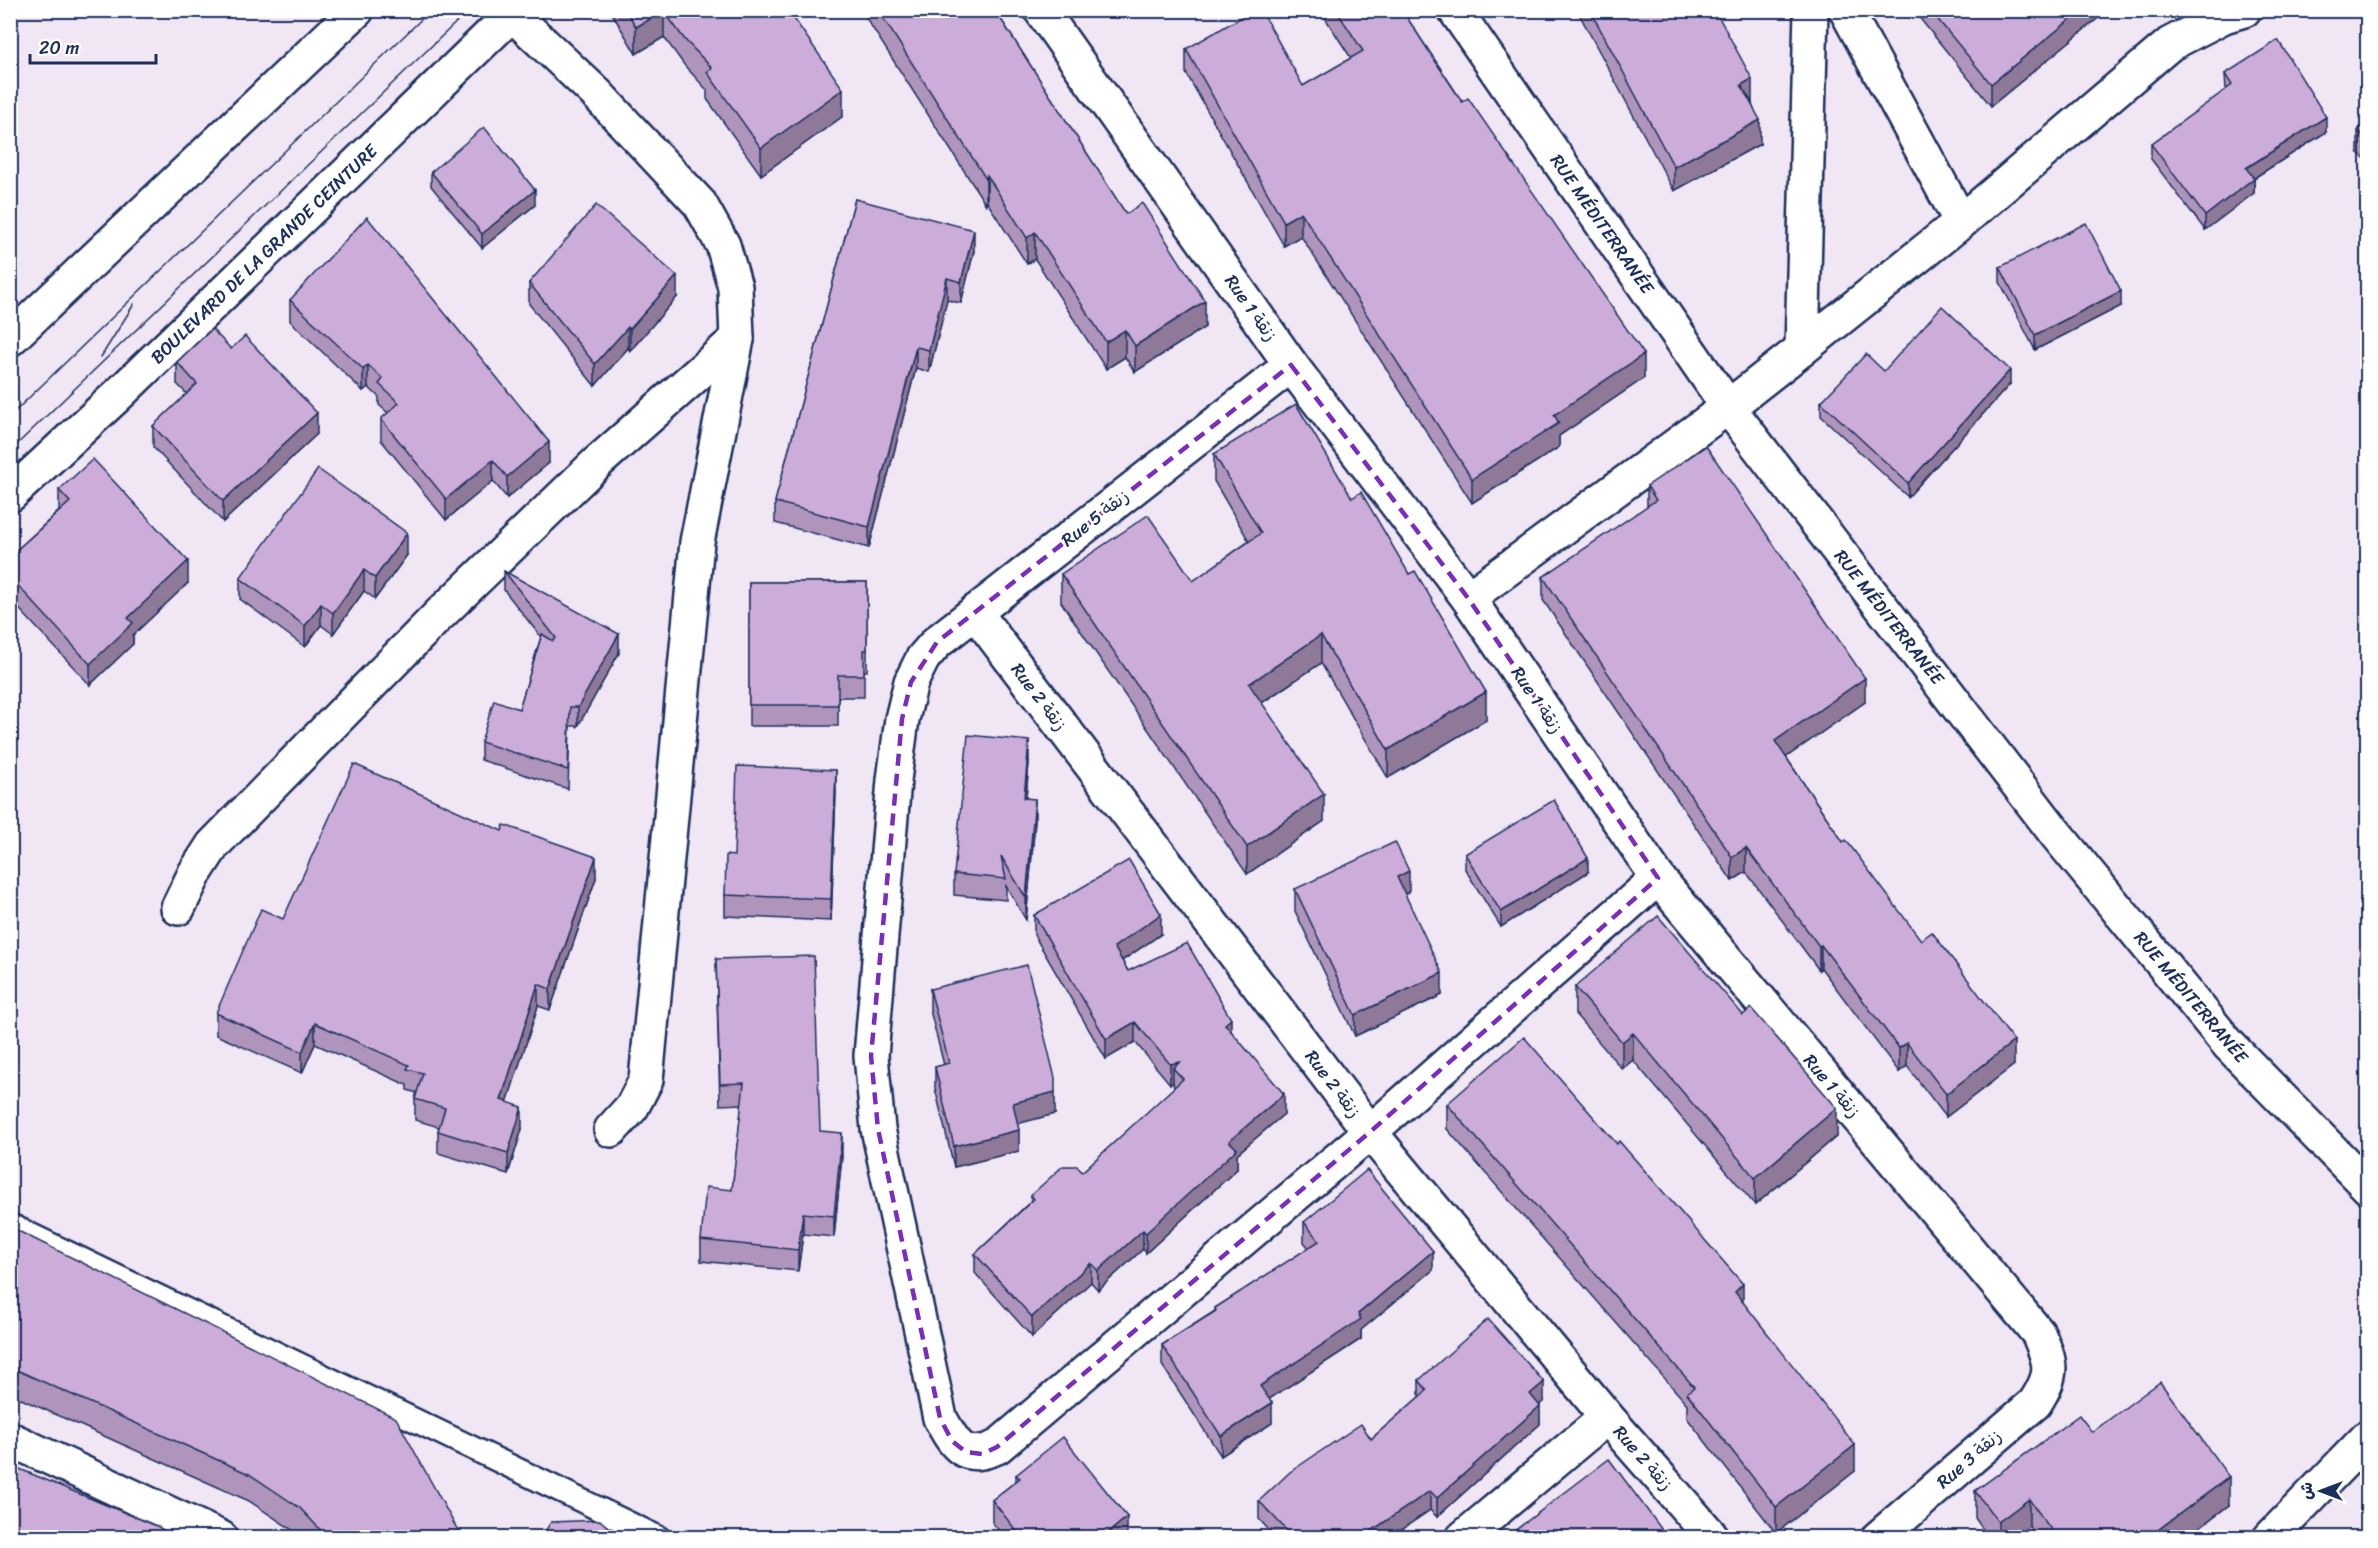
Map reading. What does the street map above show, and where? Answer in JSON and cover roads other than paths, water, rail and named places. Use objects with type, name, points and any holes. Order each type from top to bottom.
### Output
[{"type":"street","points":[[10,339],[357,10]]},
{"type":"street","name":"Rue 1 زنقة","points":[[1041,10],[1291,365],[1467,598],[1659,878],[2038,1333],[2047,1353],[2050,1372]]},
{"type":"street","name":"RUE MÉDITERRANÉE","points":[[1455,10],[1728,407],[2071,853],[2229,1045],[2367,1187]]},
{"type":"street","points":[[1802,349],[1811,10]]},
{"type":"street","points":[[1846,10],[1961,222]]},
{"type":"street","points":[[1467,598],[1728,407],[1802,349],[1961,222],[2170,45],[2224,16],[2244,10]]},
{"type":"street","points":[[514,12],[597,94],[700,204],[723,245],[735,287],[737,339],[697,542],[646,1080],[632,1107],[611,1130]]},
{"type":"street","name":"BOULEVARD DE LA GRANDE CEINTURE","points":[[10,495],[120,394],[514,12]]},
{"type":"street","points":[[178,908],[195,873],[213,845],[437,617],[598,462],[737,339]]},
{"type":"street","name":"Rue 5 زنقة","points":[[1291,365],[937,642],[923,658],[911,682],[902,719],[894,780],[872,1056],[880,1140],[940,1418],[952,1441],[966,1452],[982,1454],[997,1447],[1370,1132],[1659,878]]},
{"type":"street","name":"Rue 2 زنقة","points":[[975,612],[1370,1132],[1607,1417],[1713,1538]]},
{"type":"street","name":"Rue 3 زنقة","points":[[1878,1538],[2035,1403],[2044,1389],[2050,1372]]},
{"type":"street","points":[[1463,1538],[1607,1417]]},
{"type":"street","points":[[2270,1538],[2367,1437]]},
{"type":"street","points":[[10,1439],[221,1538]]},
{"type":"lane","points":[[10,1225],[659,1538]]},
{"type":"tram line","points":[[10,416],[431,10]]},
{"type":"tram line","points":[[10,451],[469,10]]},
{"type":"tram line","points":[[101,357],[134,304]]}]
